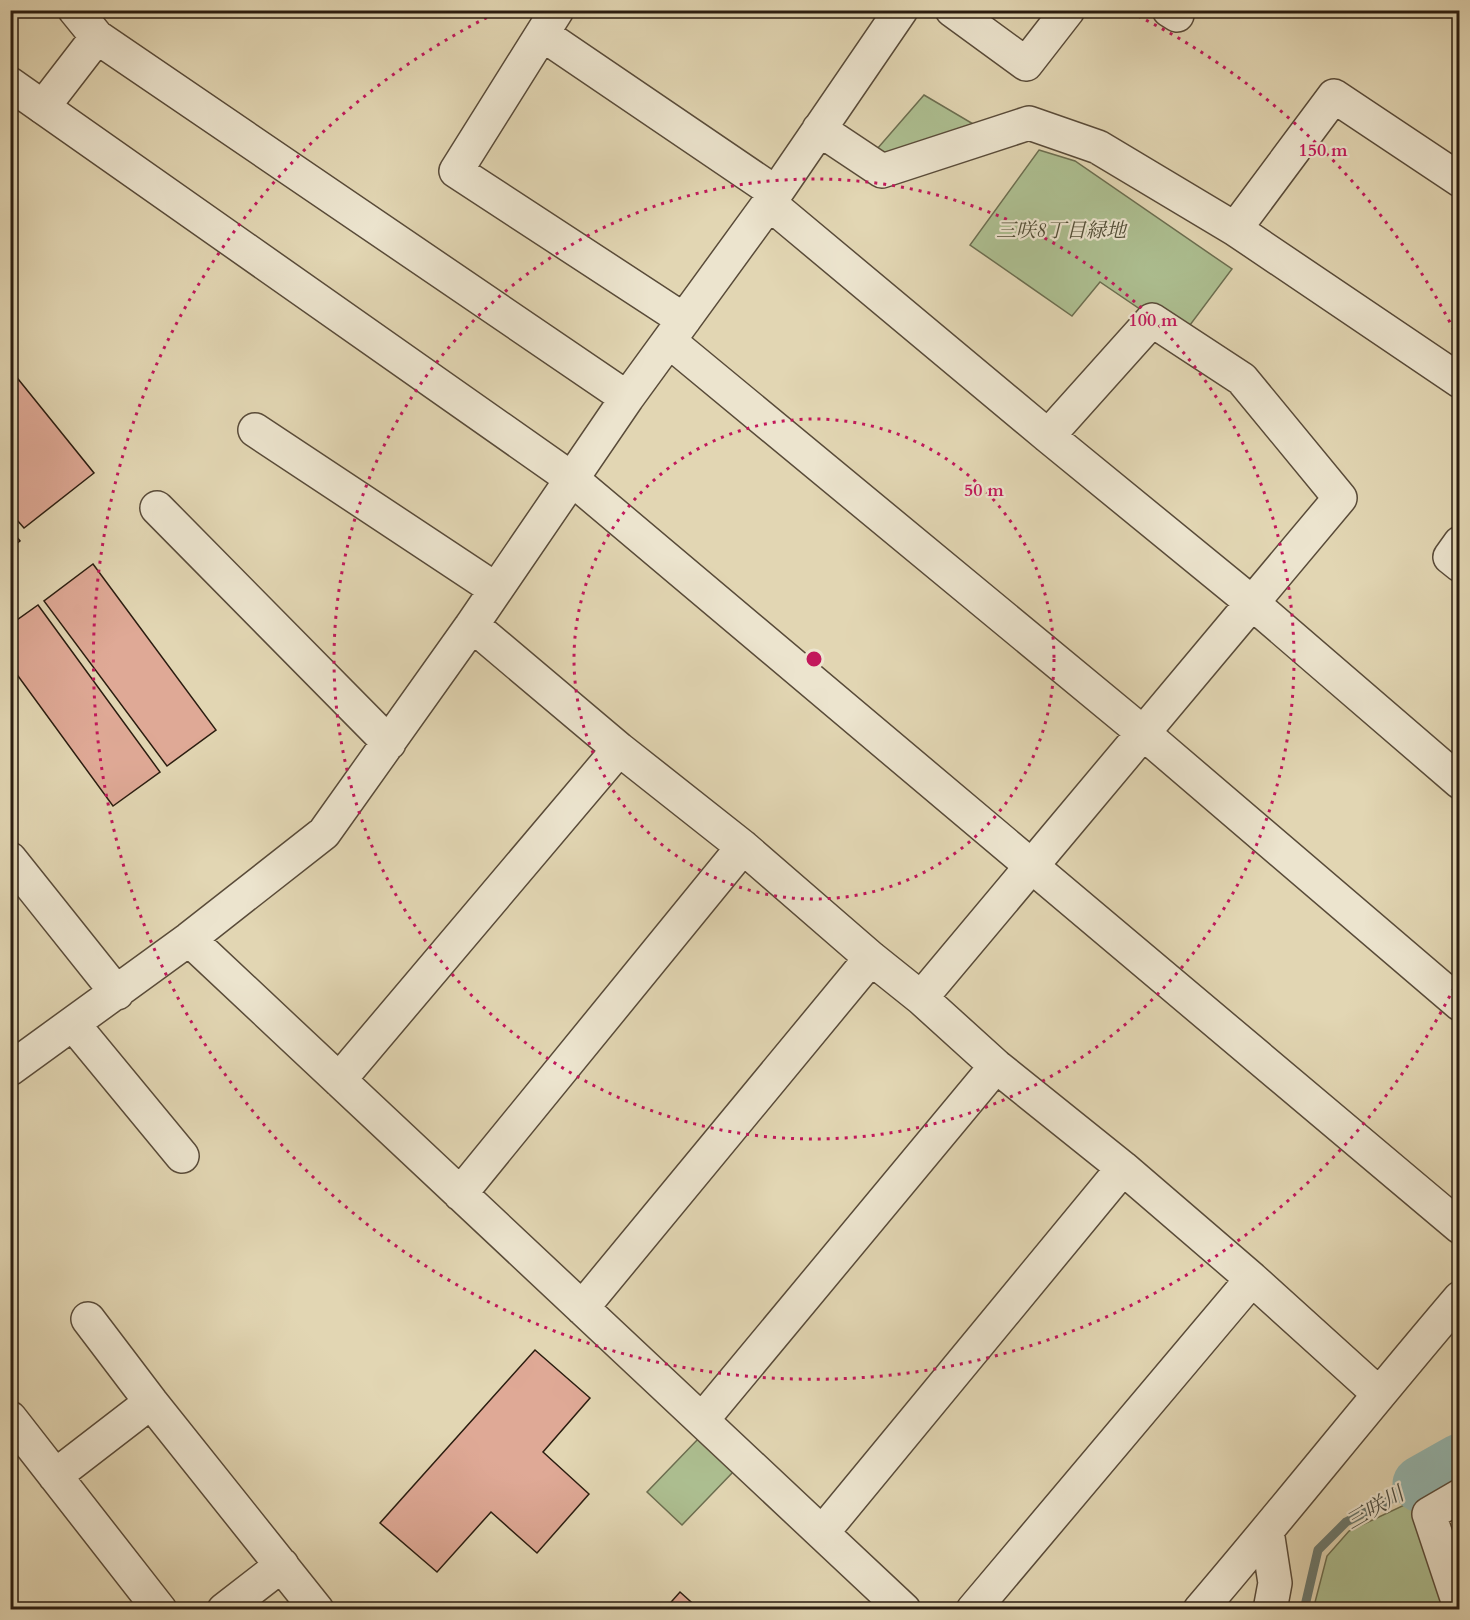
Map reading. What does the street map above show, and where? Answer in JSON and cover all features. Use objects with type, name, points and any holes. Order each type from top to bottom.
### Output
[{"type":"street","points":[[75,10],[97,37],[627,398]]},
{"type":"street","points":[[10,1069],[189,939],[324,833],[472,625],[627,398],[772,198],[901,10]]},
{"type":"street","points":[[952,10],[1026,64],[1068,10]]},
{"type":"street","points":[[1460,782],[1251,602],[1048,436],[772,198],[549,22],[456,171],[676,331],[1460,1004]]},
{"type":"street","points":[[43,107],[97,37]]},
{"type":"street","points":[[10,84],[572,479],[1460,1227]]},
{"type":"street","points":[[1235,229],[1334,96],[1460,180]]},
{"type":"street","points":[[819,129],[882,171],[1029,123],[1098,147],[1235,229],[1460,381]]},
{"type":"street","points":[[921,998],[1340,498],[1242,379],[1152,320],[1048,436]]},
{"type":"street","points":[[255,430],[495,589]]},
{"type":"street","points":[[157,508],[389,743]]},
{"type":"street","points":[[1460,543],[1450,557],[1460,565]]},
{"type":"street","points":[[472,625],[619,749],[743,847],[871,958],[921,998],[996,1066],[1123,1168],[1252,1279],[1378,1393]]},
{"type":"street","points":[[339,1080],[619,749]]},
{"type":"street","points":[[460,1194],[743,847]]},
{"type":"street","points":[[10,859],[117,993]]},
{"type":"street","points":[[189,939],[900,1608]]},
{"type":"street","points":[[582,1308],[871,958]]},
{"type":"street","points":[[73,1024],[182,1156]]},
{"type":"street","points":[[702,1420],[996,1066]]},
{"type":"street","points":[[822,1533],[1123,1168]]},
{"type":"street","points":[[973,1610],[1252,1279]]},
{"type":"street","points":[[1200,1610],[1378,1393],[1460,1298]]},
{"type":"street","points":[[88,1319],[151,1402],[317,1610]]},
{"type":"street","points":[[54,1476],[151,1402]]},
{"type":"street","points":[[10,1418],[160,1610]]},
{"type":"street","points":[[1460,1496],[1430,1514],[1460,1607]]},
{"type":"street","points":[[1267,1531],[1275,1583],[1270,1610]]},
{"type":"street","points":[[224,1610],[282,1565]]},
{"type":"green space","points":[[924,95],[980,128],[881,154],[877,149]]},
{"type":"green space","name":"三咲8丁目緑地","points":[[1039,150],[1075,161],[1232,269],[1181,337],[1100,282],[1072,316],[970,245]]},
{"type":"green space","points":[[699,1438],[734,1471],[682,1525],[647,1492]]},
{"type":"green space","points":[[1415,1500],[1450,1609],[1313,1610],[1327,1556],[1349,1531]]},
{"type":"building","points":[[10,369],[94,473],[24,528],[10,512]]},
{"type":"building","points":[[10,529],[20,541],[10,549]]},
{"type":"building","points":[[93,564],[216,730],[167,766],[44,601]]},
{"type":"building","points":[[38,605],[160,772],[113,806],[10,665],[10,625]]},
{"type":"building","points":[[535,1350],[590,1398],[543,1452],[589,1494],[537,1553],[491,1512],[437,1572],[380,1523]]},
{"type":"building","points":[[680,1592],[700,1610],[664,1610]]},
{"type":"waterway","name":"三咲川","points":[[1421,1484],[1460,1462]]},
{"type":"waterway","name":"三咲川","points":[[1304,1610],[1318,1550],[1346,1522],[1421,1484]]}]
